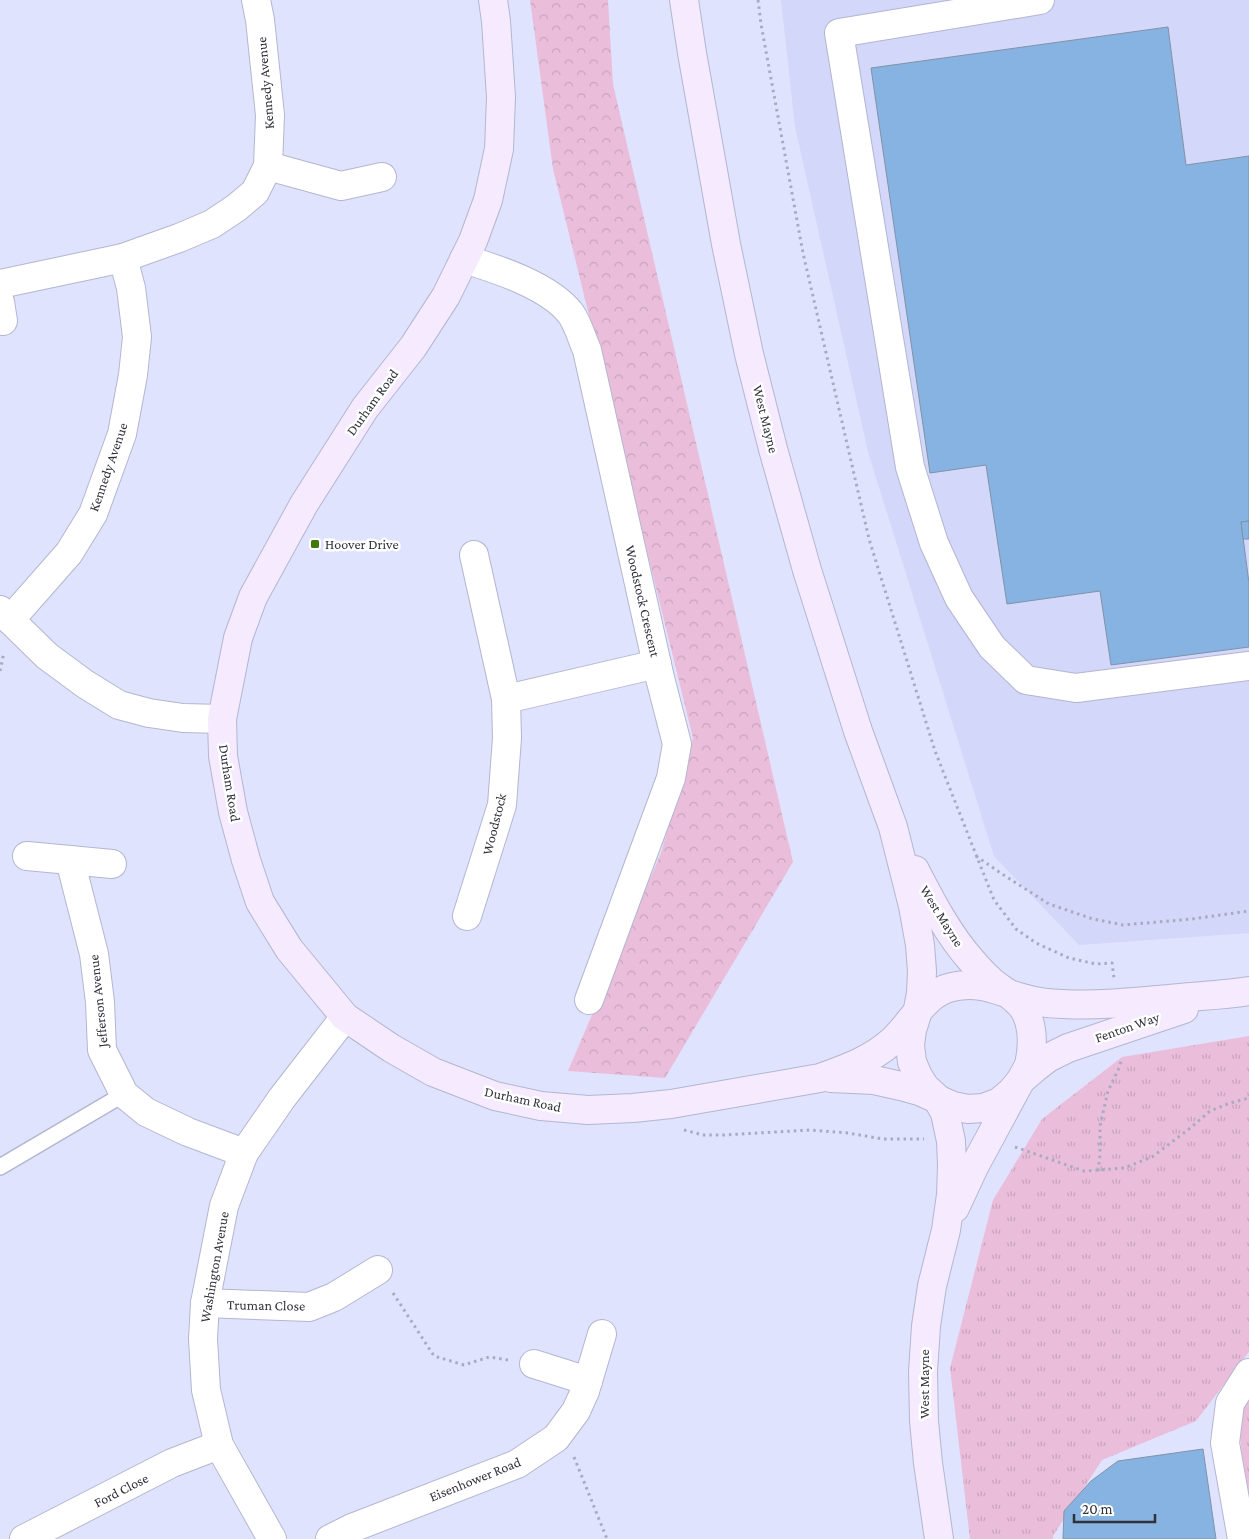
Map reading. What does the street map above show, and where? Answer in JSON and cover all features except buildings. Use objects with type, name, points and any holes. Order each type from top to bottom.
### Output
[{"type":"street","name":"Kennedy Avenue","points":[[0,284],[124,258],[212,224],[255,192],[268,166],[270,115],[260,20],[256,0]]},
{"type":"street","name":"Durham Road","points":[[493,0],[501,97],[499,149],[488,200],[473,241],[446,296],[413,347],[364,408],[304,504],[253,598],[238,638],[222,719],[223,756],[233,812],[260,902],[289,949],[345,1016],[391,1048],[433,1072],[494,1096],[541,1106],[588,1110],[633,1108],[671,1104],[820,1078],[844,1078],[874,1080],[901,1086],[936,1098]]},
{"type":"street","name":"West Mayne","points":[[684,0],[693,62],[726,244],[749,354],[806,570],[858,731],[893,827],[913,906],[920,945],[922,971],[917,1014],[910,1045],[912,1062],[925,1087],[936,1098],[945,1113],[951,1141],[951,1195],[946,1230],[930,1296],[923,1372],[924,1422],[939,1539]]},
{"type":"street","points":[[1040,0],[839,33],[910,467],[934,543],[959,598],[992,647],[1026,680],[1076,688],[1249,666]]},
{"type":"street","points":[[268,166],[341,186],[382,177]]},
{"type":"street","name":"Kennedy Avenue","points":[[5,615],[70,553],[93,514],[122,434],[133,375],[137,337],[124,258]]},
{"type":"street","name":"Woodstock Crescent","points":[[464,259],[495,269],[549,294],[571,315],[587,350],[657,664],[677,744],[671,778],[589,1000]]},
{"type":"street","name":"Woodstock","points":[[467,916],[502,805],[507,738],[506,699],[474,555]]},
{"type":"street","points":[[5,615],[47,656],[85,684],[119,705],[148,713],[183,718],[222,719]]},
{"type":"street","points":[[506,699],[657,664]]},
{"type":"street","name":"West Mayne","points":[[893,827],[927,894],[952,933],[970,959],[990,980],[1017,1001],[1026,1012],[1031,1029],[1033,1047],[1029,1065],[974,1167],[946,1230]]},
{"type":"street","points":[[27,856],[112,864]]},
{"type":"street","name":"Jefferson Avenue","points":[[70,860],[94,954],[100,1002],[102,1050],[124,1094],[146,1112],[154,1116],[188,1132],[244,1153]]},
{"type":"street","name":"West Mayne","points":[[917,1014],[936,993],[950,987],[969,984],[987,986],[1006,993]]},
{"type":"street","name":"Fenton Way","points":[[1006,993],[1041,1002],[1089,1005],[1245,991]]},
{"type":"street","name":"Fenton Way","points":[[1022,1080],[1048,1058],[1068,1048],[1162,1015],[1245,991]]},
{"type":"street","name":"Durham Road","points":[[820,1078],[866,1059],[890,1043],[917,1014]]},
{"type":"street","name":"Washington Avenue","points":[[272,1539],[219,1445],[206,1390],[203,1339],[205,1303],[224,1206],[244,1153],[282,1098],[345,1016]]},
{"type":"street","name":"West Mayne","points":[[936,1098],[954,1106],[968,1109],[983,1108],[999,1102],[1022,1080]]},
{"type":"street","name":"Truman Close","points":[[205,1303],[309,1307],[334,1297],[378,1270]]},
{"type":"street","name":"Eisenhower Road","points":[[330,1539],[352,1528],[517,1464],[556,1438],[576,1411],[585,1391],[602,1334]]},
{"type":"street","points":[[534,1364],[588,1381]]},
{"type":"street","points":[[1242,1539],[1225,1443],[1230,1403],[1249,1372]]},
{"type":"street","name":"Ford Close","points":[[24,1539],[172,1463],[219,1445]]},
{"type":"lane","points":[[0,1167],[124,1094]]},
{"type":"path","points":[[758,0],[803,253],[869,539],[935,751],[994,900],[1016,929],[1036,943],[1069,958],[1096,964],[1112,962]]},
{"type":"path","points":[[975,856],[1049,904],[1093,919],[1123,925],[1192,919],[1249,910]]},
{"type":"path","points":[[1098,1171],[1100,1126],[1108,1091],[1122,1057]]},
{"type":"path","points":[[1010,1146],[1084,1171],[1124,1168],[1152,1157],[1210,1111],[1249,1098]]},
{"type":"path","points":[[671,1104],[679,1128],[704,1135],[811,1130],[848,1133],[884,1139],[929,1139]]},
{"type":"path","points":[[378,1270],[434,1356],[464,1365],[489,1357],[534,1364]]},
{"type":"path","points":[[556,1438],[575,1458],[607,1539]]},
{"type":"shaded area","points":[[781,0],[1249,0],[1249,933],[1079,945],[994,856],[868,452],[795,127]]},
{"type":"green space","points":[[530,0],[608,0],[613,84],[793,862],[665,1078],[568,1071],[661,853],[693,738],[553,169]]},
{"type":"green space","points":[[1249,1036],[1249,1352],[1196,1421],[1102,1460],[1053,1536],[1053,1539],[970,1539],[950,1368],[993,1200],[1042,1119],[1122,1057]]},
{"type":"green space","points":[[1249,1393],[1249,1494],[1242,1456],[1240,1428],[1244,1403]]},
{"type":"place","name":"Hoover Drive","points":[[315,544]]}]
